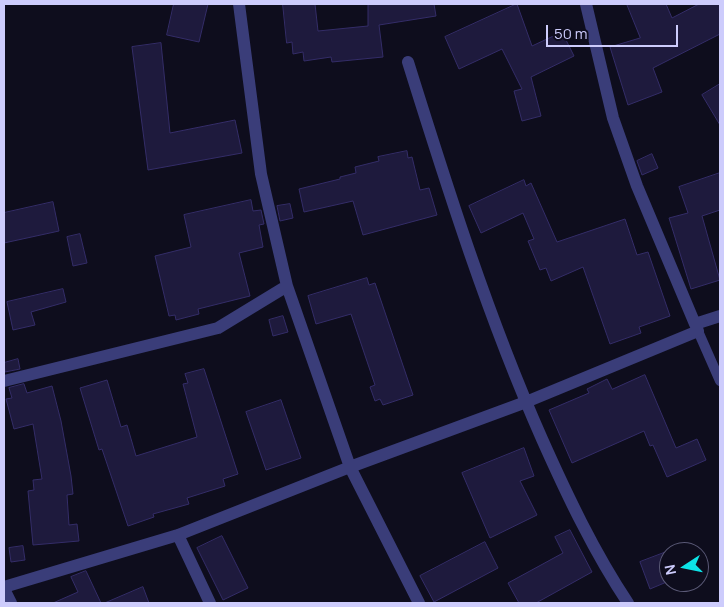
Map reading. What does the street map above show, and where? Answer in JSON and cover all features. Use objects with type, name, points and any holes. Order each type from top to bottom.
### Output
[{"type":"street","points":[[239,4],[261,174],[287,286],[350,466],[419,603]]},
{"type":"street","points":[[586,4],[613,118],[637,186],[696,328]]},
{"type":"street","points":[[408,62],[453,207],[526,402],[567,495],[628,603]]},
{"type":"street","points":[[4,381],[218,328],[287,286]]},
{"type":"street","points":[[12,603],[4,588],[178,534],[350,466],[526,402],[720,316]]},
{"type":"street","points":[[178,534],[210,603]]},
{"type":"lane","points":[[696,328],[720,381]]},
{"type":"building","points":[[174,4],[208,4],[199,42],[167,35]]},
{"type":"building","points":[[283,4],[315,4],[318,31],[368,26],[368,4],[434,4],[436,16],[379,25],[383,57],[332,62],[331,57],[304,61],[303,52],[293,54],[292,42],[287,43]]},
{"type":"building","points":[[517,4],[532,46],[562,32],[574,56],[531,77],[541,116],[522,121],[514,91],[522,89],[502,49],[459,69],[445,37]]},
{"type":"building","points":[[627,4],[666,4],[672,18],[699,4],[720,4],[720,34],[653,68],[662,92],[628,105],[610,47],[640,38]]},
{"type":"building","points":[[161,43],[170,133],[235,120],[242,153],[148,170],[132,47]]},
{"type":"building","points":[[720,84],[720,125],[702,95]]},
{"type":"building","points":[[407,151],[408,158],[412,157],[420,190],[429,188],[437,215],[363,235],[353,201],[304,212],[299,189],[340,179],[340,177],[356,173],[355,167],[379,161],[378,157]]},
{"type":"building","points":[[652,154],[658,168],[642,175],[637,161]]},
{"type":"building","points":[[720,173],[720,210],[702,216],[720,280],[691,289],[669,218],[688,213],[679,187]]},
{"type":"building","points":[[524,180],[526,186],[531,183],[557,242],[625,219],[637,255],[648,252],[670,316],[639,327],[641,333],[610,344],[583,267],[551,281],[546,268],[540,270],[528,241],[534,239],[523,213],[481,233],[469,206]]},
{"type":"building","points":[[251,200],[253,211],[261,210],[264,224],[259,225],[263,247],[239,253],[250,296],[198,309],[199,314],[176,320],[175,315],[169,316],[155,256],[191,247],[184,215]]},
{"type":"building","points":[[53,202],[59,231],[4,243],[4,213]]},
{"type":"building","points":[[290,204],[293,218],[280,221],[277,206]]},
{"type":"building","points":[[80,234],[87,263],[73,266],[67,237]]},
{"type":"building","points":[[367,278],[369,285],[375,283],[413,395],[383,405],[380,399],[375,401],[370,387],[375,385],[351,314],[316,324],[308,296]]},
{"type":"building","points":[[63,289],[66,302],[31,312],[35,325],[13,330],[7,302]]},
{"type":"building","points":[[283,316],[288,332],[273,336],[269,320]]},
{"type":"building","points":[[18,359],[20,369],[5,372],[4,363]]},
{"type":"building","points":[[204,369],[238,474],[223,479],[225,486],[187,498],[189,504],[153,514],[154,517],[128,526],[102,449],[99,450],[80,388],[107,380],[121,427],[127,425],[136,456],[197,437],[183,384],[188,383],[185,374]]},
{"type":"building","points":[[645,375],[676,448],[697,439],[706,460],[667,477],[653,445],[650,446],[644,431],[572,463],[549,410],[589,393],[587,389],[607,379],[612,389]]},
{"type":"building","points":[[24,384],[27,393],[52,386],[61,421],[71,476],[73,494],[67,495],[69,525],[77,524],[79,541],[33,545],[28,491],[34,490],[33,480],[42,479],[33,424],[14,429],[6,399],[12,398],[9,388]]},
{"type":"building","points":[[281,400],[301,458],[266,470],[246,412]]},
{"type":"building","points":[[524,448],[534,476],[520,481],[537,515],[490,538],[462,473]]},
{"type":"building","points":[[570,530],[592,572],[536,603],[519,603],[508,583],[563,553],[555,537]]},
{"type":"building","points":[[222,536],[248,588],[223,600],[197,548]]},
{"type":"building","points":[[485,542],[498,568],[434,602],[420,576]]},
{"type":"building","points":[[23,546],[25,560],[11,562],[9,548]]},
{"type":"building","points":[[659,555],[659,585],[650,589],[640,562]]},
{"type":"building","points":[[86,571],[101,603],[53,603],[78,592],[71,577]]},
{"type":"building","points":[[143,587],[149,603],[105,603]]}]
